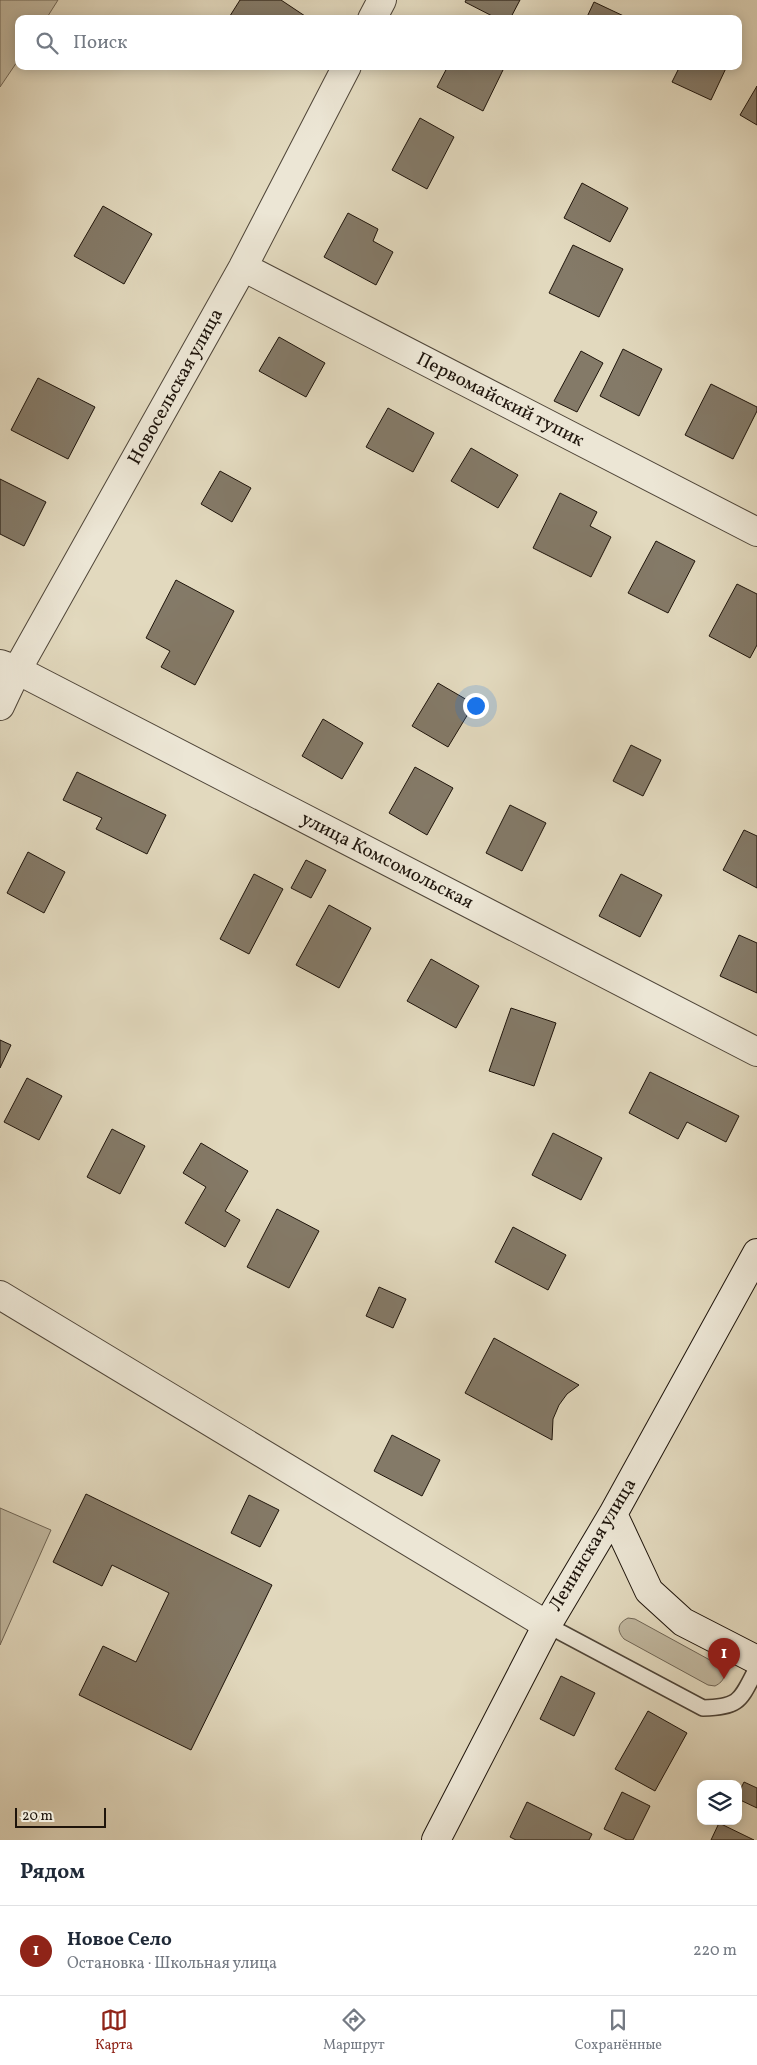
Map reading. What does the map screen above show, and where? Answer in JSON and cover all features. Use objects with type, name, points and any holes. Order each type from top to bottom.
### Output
[{"type":"street","points":[[374,15],[382,0]]},
{"type":"street","name":"Новосельская улица","points":[[0,706],[8,667],[243,267],[345,70]]},
{"type":"street","name":"Первомайский тупик","points":[[243,267],[757,532]]},
{"type":"street","name":"улица Комсомольская","points":[[8,667],[757,1052]]},
{"type":"street","name":"Ленинская улица","points":[[436,1840],[546,1625],[613,1514],[757,1253]]},
{"type":"street","points":[[0,1294],[546,1625]]},
{"type":"street","points":[[613,1514],[649,1591],[683,1622],[757,1660]]},
{"type":"lane","points":[[546,1625],[703,1708],[726,1707],[742,1698],[757,1668]]},
{"type":"shaded area","points":[[0,0],[58,0],[49,15],[15,15],[15,65],[0,87]]},
{"type":"shaded area","points":[[0,1508],[51,1530],[0,1645]]},
{"type":"shaded area","points":[[628,1618],[635,1619],[719,1665],[724,1674],[723,1680],[715,1686],[708,1685],[624,1639],[619,1627]]},
{"type":"building","points":[[240,0],[281,0],[304,15],[231,15]]},
{"type":"building","points":[[466,0],[520,0],[512,15],[490,15],[465,2]]},
{"type":"building","points":[[594,2],[622,15],[588,15]]},
{"type":"building","points":[[446,70],[503,70],[483,111],[437,87]]},
{"type":"building","points":[[678,70],[725,70],[711,100],[672,82]]},
{"type":"building","points":[[757,86],[757,125],[740,115]]},
{"type":"building","points":[[420,118],[454,137],[427,189],[392,170]]},
{"type":"building","points":[[582,183],[628,208],[610,242],[564,218]]},
{"type":"building","points":[[103,206],[152,234],[124,284],[74,256]]},
{"type":"building","points":[[348,213],[378,229],[373,241],[393,252],[376,285],[324,257]]},
{"type":"building","points":[[573,245],[623,269],[599,317],[549,293]]},
{"type":"building","points":[[279,337],[325,363],[306,397],[259,371]]},
{"type":"building","points":[[623,349],[662,369],[639,416],[600,396]]},
{"type":"building","points":[[581,351],[603,363],[577,412],[554,401]]},
{"type":"building","points":[[38,378],[95,407],[68,459],[11,430]]},
{"type":"building","points":[[711,384],[757,407],[757,411],[733,459],[685,435]]},
{"type":"building","points":[[388,408],[434,433],[413,472],[366,447]]},
{"type":"building","points":[[471,448],[518,475],[498,508],[451,481]]},
{"type":"building","points":[[220,471],[251,488],[232,522],[201,504]]},
{"type":"building","points":[[0,479],[46,502],[24,546],[0,534]]},
{"type":"building","points":[[560,493],[597,512],[590,526],[611,537],[591,577],[533,548]]},
{"type":"building","points":[[656,541],[695,561],[668,613],[628,593]]},
{"type":"building","points":[[176,580],[234,611],[195,685],[161,667],[170,651],[146,638]]},
{"type":"building","points":[[737,584],[757,594],[757,645],[750,658],[709,636]]},
{"type":"building","points":[[438,683],[474,704],[448,747],[412,726]]},
{"type":"building","points":[[323,719],[363,743],[342,779],[302,756]]},
{"type":"building","points":[[631,745],[661,760],[643,796],[613,781]]},
{"type":"building","points":[[415,767],[453,788],[427,835],[389,813]]},
{"type":"building","points":[[77,772],[166,815],[147,854],[96,829],[102,818],[63,800]]},
{"type":"building","points":[[510,805],[546,823],[522,871],[486,853]]},
{"type":"building","points":[[744,830],[757,836],[757,888],[723,870]]},
{"type":"building","points":[[28,852],[65,872],[44,913],[7,893]]},
{"type":"building","points":[[306,860],[326,870],[311,898],[291,888]]},
{"type":"building","points":[[254,874],[283,889],[249,954],[220,939]]},
{"type":"building","points":[[621,874],[662,895],[640,937],[599,916]]},
{"type":"building","points":[[329,905],[371,928],[339,988],[296,965]]},
{"type":"building","points":[[739,935],[757,943],[757,993],[720,976]]},
{"type":"building","points":[[431,959],[479,986],[456,1028],[407,1001]]},
{"type":"building","points":[[511,1008],[556,1023],[534,1086],[489,1071]]},
{"type":"building","points":[[0,1040],[11,1045],[0,1068]]},
{"type":"building","points":[[650,1072],[739,1116],[726,1142],[687,1122],[678,1139],[629,1113]]},
{"type":"building","points":[[27,1078],[62,1096],[39,1140],[4,1122]]},
{"type":"building","points":[[112,1129],[145,1146],[120,1194],[87,1177]]},
{"type":"building","points":[[553,1133],[602,1158],[581,1200],[532,1175]]},
{"type":"building","points":[[201,1143],[248,1171],[225,1211],[240,1220],[225,1247],[185,1223],[206,1187],[183,1173]]},
{"type":"building","points":[[277,1209],[319,1231],[289,1288],[247,1267]]},
{"type":"building","points":[[513,1227],[566,1255],[548,1290],[495,1262]]},
{"type":"building","points":[[379,1287],[406,1299],[393,1328],[366,1316]]},
{"type":"building","points":[[494,1338],[579,1385],[567,1394],[559,1405],[553,1419],[552,1440],[465,1393]]},
{"type":"building","points":[[392,1435],[440,1460],[422,1496],[374,1471]]},
{"type":"building","points":[[86,1494],[272,1585],[191,1750],[79,1695],[103,1646],[136,1662],[169,1593],[112,1565],[102,1586],[53,1562]]},
{"type":"building","points":[[249,1495],[279,1510],[260,1547],[231,1533]]},
{"type":"building","points":[[561,1676],[595,1693],[574,1736],[540,1719]]},
{"type":"building","points":[[648,1711],[687,1733],[655,1791],[615,1769]]},
{"type":"building","points":[[744,1782],[757,1788],[757,1808],[742,1801],[742,1786]]},
{"type":"building","points":[[622,1792],[650,1806],[633,1840],[627,1840],[604,1829]]},
{"type":"building","points":[[527,1802],[592,1834],[589,1840],[516,1840],[510,1837]]},
{"type":"building","points":[[718,1825],[723,1825],[754,1840],[711,1840]]},
{"type":"place","name":"Новое Село","points":[[724,1679]]}]
